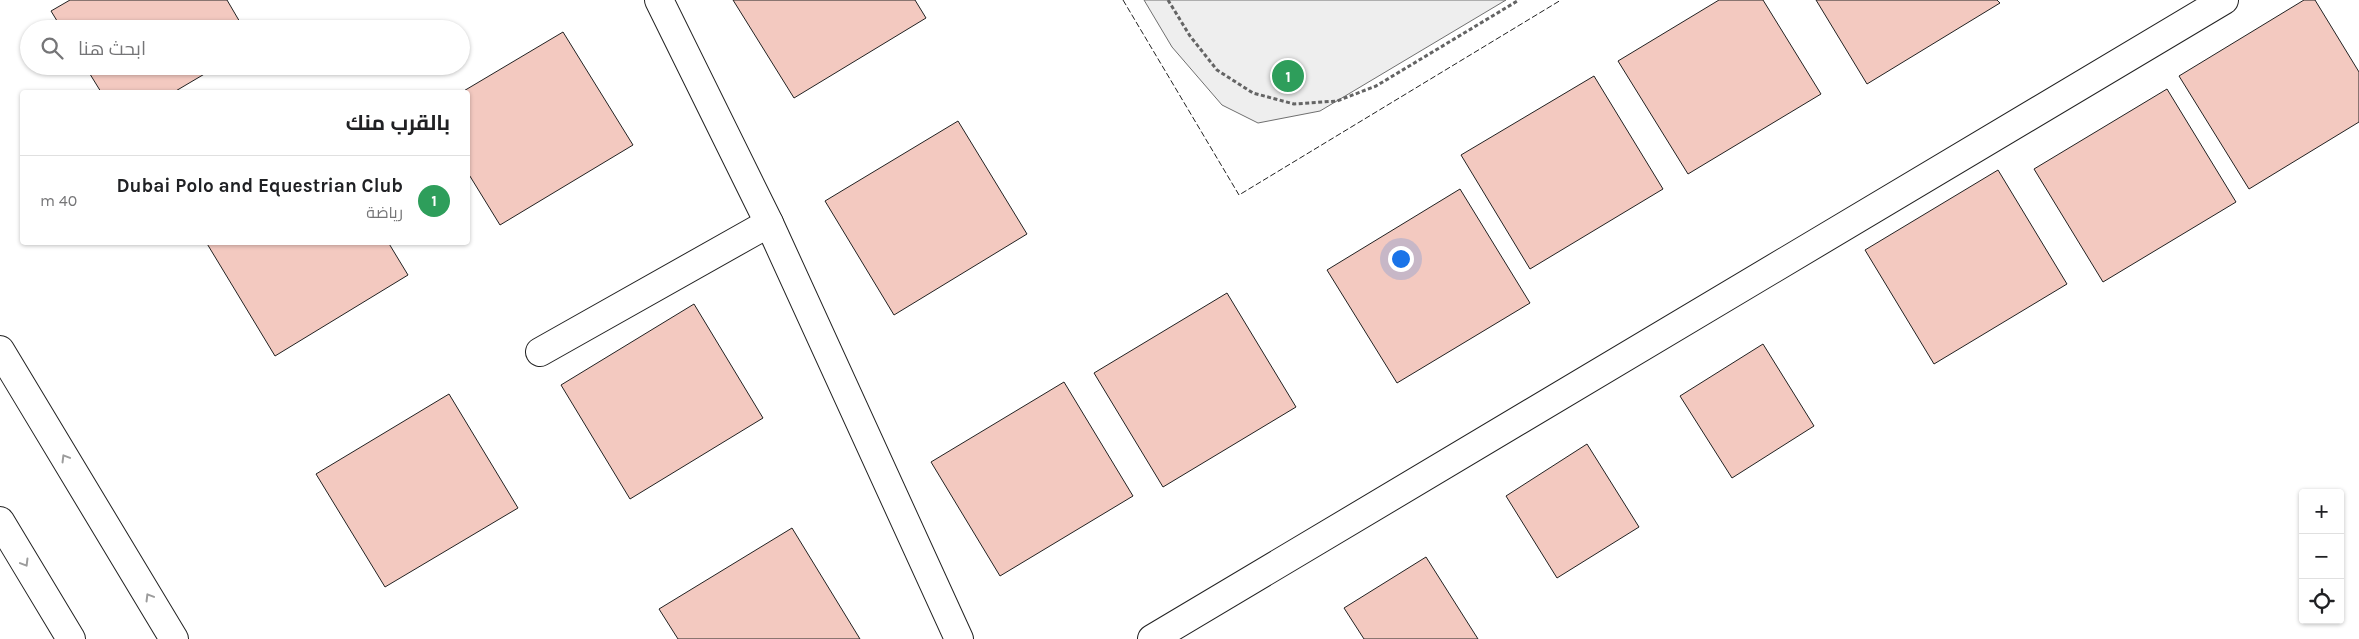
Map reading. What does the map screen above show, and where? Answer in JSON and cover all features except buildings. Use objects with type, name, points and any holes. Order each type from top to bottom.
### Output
[{"type":"street","points":[[659,0],[769,223],[959,639]]},
{"type":"street","points":[[1152,639],[2224,0]]},
{"type":"street","points":[[540,352],[769,223]]},
{"type":"street","points":[[0,350],[174,639]]},
{"type":"street","points":[[0,521],[71,639]]},
{"type":"path","points":[[1168,0],[1190,36],[1217,70],[1253,93],[1294,104],[1337,101],[1376,86],[1519,0]]},
{"type":"shaded area","points":[[1144,0],[1506,0],[1320,111],[1258,123],[1222,105],[1172,47]]},
{"type":"fence","points":[[1123,0],[1239,195],[1561,0]]},
{"type":"place","name":"Dubai Polo and Equestrian Club","points":[[1288,76]]}]
